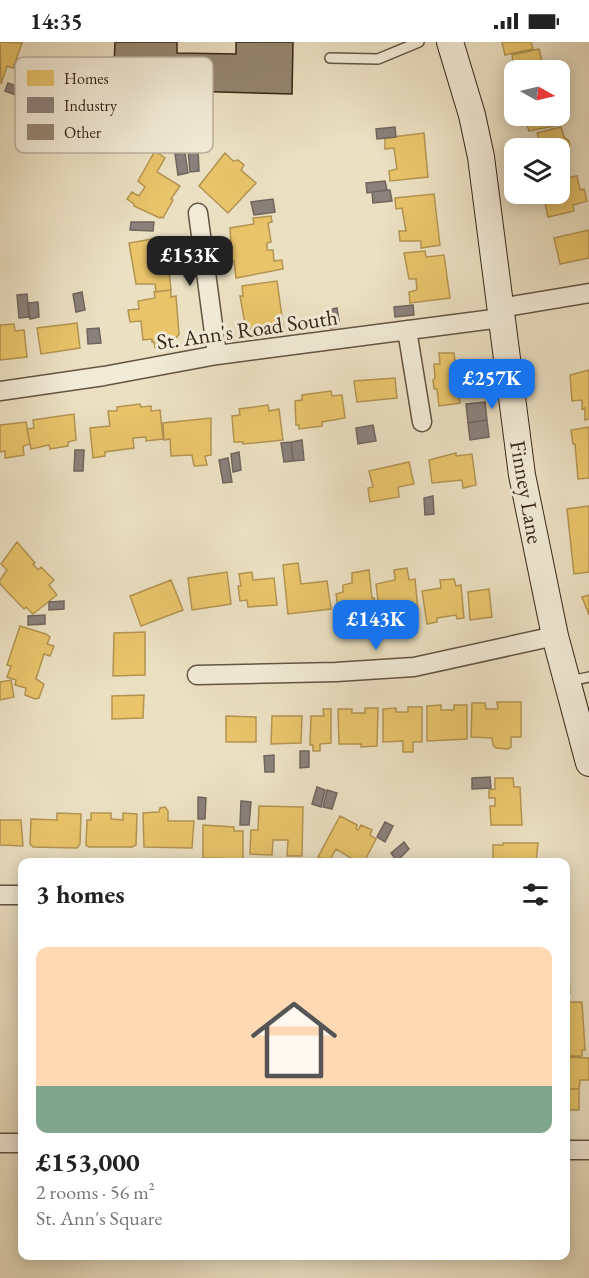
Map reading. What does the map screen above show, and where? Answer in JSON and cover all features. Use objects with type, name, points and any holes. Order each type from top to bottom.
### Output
[{"type":"street","name":"Finney Lane","points":[[450,42],[472,115],[481,157],[522,475],[555,636],[578,679],[589,763]]},
{"type":"street","points":[[198,213],[217,355]]},
{"type":"street","name":"St. Ann's Road South","points":[[0,392],[217,355],[407,330],[501,313],[589,293]]},
{"type":"street","points":[[407,330],[422,422]]},
{"type":"street","points":[[197,675],[336,672],[414,667],[555,636]]},
{"type":"street","points":[[0,895],[18,895]]},
{"type":"street","points":[[0,1143],[18,1143]]},
{"type":"street","points":[[570,1150],[589,1150]]},
{"type":"lane","points":[[330,58],[378,59],[419,42]]},
{"type":"building: Homes","points":[[0,42],[22,43],[15,57],[13,68],[7,66],[1,84]]},
{"type":"building: Homes","points":[[502,42],[531,42],[533,49],[505,55]]},
{"type":"building: Homes","points":[[539,49],[542,60],[513,60],[512,55]]},
{"type":"building: Homes","points":[[527,126],[555,126],[529,131]]},
{"type":"building: Homes","points":[[561,127],[565,138],[538,138],[537,133]]},
{"type":"building: Homes","points":[[424,133],[428,177],[390,181],[389,171],[397,169],[394,148],[385,149],[385,138]]},
{"type":"building: Homes","points":[[154,153],[165,158],[157,172],[180,186],[171,199],[173,200],[163,218],[134,206],[127,199],[132,192],[139,196],[145,187],[138,181]]},
{"type":"building: Homes","points":[[225,153],[233,161],[238,160],[244,165],[241,170],[256,183],[228,213],[199,186]]},
{"type":"building: Homes","points":[[577,176],[580,190],[584,189],[587,201],[573,205],[574,211],[548,217],[545,204],[570,204],[570,177]]},
{"type":"building: Homes","points":[[434,194],[440,245],[421,248],[421,241],[400,241],[399,231],[406,231],[402,208],[396,209],[395,198]]},
{"type":"building: Homes","points":[[271,216],[272,222],[268,223],[271,242],[267,243],[267,250],[273,250],[274,261],[282,260],[283,269],[236,278],[234,261],[232,262],[230,228],[254,224],[253,218]]},
{"type":"building: Homes","points":[[589,230],[589,258],[560,264],[554,238]]},
{"type":"building: Homes","points":[[164,237],[165,248],[168,248],[171,290],[156,292],[155,284],[136,284],[129,243]]},
{"type":"building: Homes","points":[[425,251],[426,257],[444,255],[450,298],[410,303],[409,292],[417,290],[416,279],[409,279],[404,253]]},
{"type":"building: Homes","points":[[277,281],[283,324],[246,329],[240,296],[243,296],[242,286]]},
{"type":"building: Homes","points":[[171,290],[171,297],[176,296],[179,334],[177,337],[165,340],[166,346],[155,348],[152,339],[143,340],[141,321],[130,322],[128,310],[139,309],[138,301],[155,298],[154,292]]},
{"type":"building: Homes","points":[[77,323],[80,348],[41,354],[37,328]]},
{"type":"building: Homes","points":[[14,324],[15,331],[24,330],[27,357],[0,360],[0,325]]},
{"type":"building: Homes","points":[[439,353],[454,353],[460,403],[439,406],[437,389],[434,389],[433,380],[435,378],[434,364],[440,364]]},
{"type":"building: Homes","points":[[589,370],[589,419],[585,420],[582,400],[572,401],[570,375]]},
{"type":"building: Homes","points":[[395,378],[397,398],[357,402],[354,381]]},
{"type":"building: Homes","points":[[331,391],[332,396],[342,395],[345,418],[322,422],[322,426],[299,429],[299,425],[296,425],[295,401],[302,400],[302,395]]},
{"type":"building: Homes","points":[[140,404],[141,407],[151,406],[151,411],[160,410],[163,439],[146,441],[146,437],[133,438],[134,448],[105,452],[105,456],[93,458],[90,428],[110,426],[108,411],[117,411],[117,407]]},
{"type":"building: Homes","points":[[268,405],[269,411],[279,409],[283,440],[243,444],[243,442],[234,442],[232,416],[240,415],[239,409]]},
{"type":"building: Homes","points":[[74,414],[76,440],[68,442],[68,446],[50,449],[49,445],[31,449],[27,429],[34,428],[33,420]]},
{"type":"building: Homes","points":[[211,418],[211,455],[205,456],[207,465],[194,466],[192,455],[171,456],[170,439],[164,440],[163,423]]},
{"type":"building: Homes","points":[[26,422],[30,444],[23,446],[24,455],[5,458],[5,451],[0,452],[0,425]]},
{"type":"building: Homes","points":[[589,427],[589,478],[578,479],[575,444],[573,444],[571,430]]},
{"type":"building: Homes","points":[[456,453],[456,456],[472,454],[476,485],[463,488],[462,480],[432,483],[429,460]]},
{"type":"building: Homes","points":[[409,462],[414,484],[398,487],[399,497],[370,502],[368,488],[373,487],[369,471]]},
{"type":"building: Homes","points":[[589,506],[589,572],[574,574],[567,509]]},
{"type":"building: Homes","points":[[17,542],[35,563],[33,564],[38,570],[41,567],[54,580],[49,585],[57,595],[33,614],[26,607],[24,609],[0,584],[7,570],[1,564]]},
{"type":"building: Homes","points":[[298,563],[301,584],[327,581],[331,609],[288,614],[283,565]]},
{"type":"building: Homes","points":[[407,568],[409,580],[415,579],[418,610],[392,611],[393,614],[380,616],[376,584],[395,580],[394,570]]},
{"type":"building: Homes","points":[[369,570],[372,598],[374,598],[377,614],[340,621],[336,594],[343,592],[343,585],[352,583],[352,573]]},
{"type":"building: Homes","points":[[227,572],[231,604],[192,610],[188,578]]},
{"type":"building: Homes","points":[[252,572],[253,580],[274,578],[277,605],[248,607],[247,600],[240,601],[239,574]]},
{"type":"building: Homes","points":[[454,579],[456,586],[461,585],[464,618],[457,619],[456,615],[437,618],[437,622],[427,624],[422,591],[441,588],[440,580]]},
{"type":"building: Homes","points":[[171,580],[183,610],[141,626],[130,596]]},
{"type":"building: Homes","points":[[489,589],[492,617],[470,620],[468,592]]},
{"type":"building: Homes","points":[[589,595],[589,615],[582,597]]},
{"type":"building: Homes","points":[[20,626],[46,634],[50,637],[47,644],[54,646],[50,656],[44,654],[36,679],[44,684],[39,698],[35,699],[25,695],[26,688],[15,685],[16,680],[7,677],[11,666],[7,665]]},
{"type":"building: Homes","points":[[145,632],[145,675],[113,676],[114,633]]},
{"type":"building: Homes","points":[[11,680],[14,697],[0,700],[0,682]]},
{"type":"building: Homes","points":[[144,695],[143,718],[112,719],[112,696]]},
{"type":"building: Homes","points":[[497,702],[521,702],[521,737],[511,737],[511,747],[508,749],[496,748],[492,738],[471,737],[472,703],[485,703],[486,709],[498,709]]},
{"type":"building: Homes","points":[[441,705],[441,710],[454,710],[454,705],[467,705],[467,739],[427,741],[427,706]]},
{"type":"building: Homes","points":[[408,707],[422,707],[422,742],[413,742],[413,752],[403,752],[403,741],[383,742],[383,709],[396,708],[396,712],[408,712]]},
{"type":"building: Homes","points":[[365,708],[378,708],[377,746],[361,747],[361,744],[339,744],[338,709],[352,709],[352,713],[365,713]]},
{"type":"building: Homes","points":[[323,709],[331,709],[331,743],[320,744],[320,751],[313,751],[313,745],[310,745],[311,716],[324,716]]},
{"type":"building: Homes","points":[[226,716],[256,717],[256,742],[226,742]]},
{"type":"building: Homes","points":[[272,716],[302,716],[301,743],[271,744]]},
{"type":"building: Homes","points":[[495,778],[513,778],[514,787],[520,787],[522,825],[491,825],[490,806],[495,806],[495,798],[489,798],[489,790],[495,789]]},
{"type":"building: Homes","points":[[259,806],[303,807],[302,856],[287,856],[288,840],[273,840],[272,855],[250,854],[251,830],[258,830]]},
{"type":"building: Homes","points":[[165,807],[168,811],[168,821],[194,821],[192,848],[144,847],[143,813],[159,812],[160,808]]},
{"type":"building: Homes","points":[[57,813],[81,814],[80,844],[77,848],[33,847],[30,844],[31,819],[57,820]]},
{"type":"building: Homes","points":[[91,813],[111,813],[111,819],[123,820],[123,813],[137,814],[136,845],[132,847],[89,847],[86,845],[87,820],[91,820]]},
{"type":"building: Homes","points":[[340,816],[357,825],[358,830],[361,825],[372,830],[370,835],[376,839],[366,858],[351,858],[336,849],[331,858],[318,857]]},
{"type":"building: Homes","points":[[0,820],[21,820],[23,846],[0,845]]},
{"type":"building: Homes","points":[[203,825],[234,827],[234,831],[243,831],[243,858],[203,858]]},
{"type":"building: Homes","points":[[503,843],[538,843],[536,858],[493,858],[493,845],[503,845]]},
{"type":"building: Homes","points":[[570,1002],[582,1002],[585,1050],[582,1050],[582,1056],[570,1056]]},
{"type":"building: Homes","points":[[570,1057],[589,1058],[589,1080],[580,1080],[579,1089],[570,1089]]},
{"type":"building: Homes","points":[[570,1089],[579,1089],[579,1110],[570,1110]]},
{"type":"building: Industry","points":[[8,83],[15,86],[15,95],[5,91]]},
{"type":"building: Industry","points":[[395,127],[396,137],[377,139],[376,129]]},
{"type":"building: Industry","points":[[185,153],[188,173],[178,175],[175,154]]},
{"type":"building: Industry","points":[[188,153],[198,153],[199,171],[190,172]]},
{"type":"building: Industry","points":[[385,181],[387,190],[367,193],[366,183]]},
{"type":"building: Industry","points":[[390,190],[392,201],[373,203],[372,192]]},
{"type":"building: Industry","points":[[273,199],[275,212],[254,215],[251,202]]},
{"type":"building: Industry","points":[[131,222],[154,222],[153,231],[130,230]]},
{"type":"building: Industry","points":[[82,292],[85,310],[76,312],[73,294]]},
{"type":"building: Industry","points":[[27,294],[29,317],[19,318],[17,295]]},
{"type":"building: Industry","points":[[38,302],[39,317],[30,319],[28,303]]},
{"type":"building: Industry","points":[[413,305],[414,315],[395,317],[394,307]]},
{"type":"building: Industry","points":[[337,308],[340,326],[331,328],[328,310]]},
{"type":"building: Industry","points":[[283,324],[284,331],[274,332],[273,326]]},
{"type":"building: Industry","points":[[99,328],[101,343],[88,344],[87,329]]},
{"type":"building: Industry","points":[[485,402],[487,420],[468,423],[466,404]]},
{"type":"building: Industry","points":[[487,420],[489,437],[470,440],[468,423]]},
{"type":"building: Industry","points":[[373,425],[376,441],[358,444],[356,428]]},
{"type":"building: Industry","points":[[302,440],[304,460],[293,461],[291,442]]},
{"type":"building: Industry","points":[[291,442],[293,461],[284,462],[281,443]]},
{"type":"building: Industry","points":[[75,450],[84,450],[83,471],[74,471]]},
{"type":"building: Industry","points":[[239,452],[241,470],[233,472],[231,454]]},
{"type":"building: Industry","points":[[228,458],[232,482],[223,483],[219,460]]},
{"type":"building: Industry","points":[[433,496],[434,514],[425,515],[424,498]]},
{"type":"building: Industry","points":[[64,601],[64,609],[49,610],[49,602]]},
{"type":"building: Industry","points":[[45,615],[45,624],[28,625],[28,616]]},
{"type":"building: Industry","points":[[300,751],[309,751],[309,767],[300,768]]},
{"type":"building: Industry","points":[[274,755],[274,772],[265,772],[264,756]]},
{"type":"building: Industry","points":[[490,777],[491,788],[472,789],[472,778]]},
{"type":"building: Industry","points":[[317,787],[325,790],[321,807],[312,804]]},
{"type":"building: Industry","points":[[327,790],[337,793],[332,809],[323,807]]},
{"type":"building: Industry","points":[[198,797],[206,798],[205,819],[198,819]]},
{"type":"building: Industry","points":[[241,801],[251,802],[249,825],[240,825]]},
{"type":"building: Industry","points":[[385,822],[393,826],[385,842],[377,837]]},
{"type":"building: Industry","points":[[404,842],[409,849],[400,858],[395,858],[391,853]]},
{"type":"building: Other","points":[[115,42],[177,42],[177,53],[236,54],[236,42],[293,42],[292,94],[213,92],[213,57],[114,57]]}]
